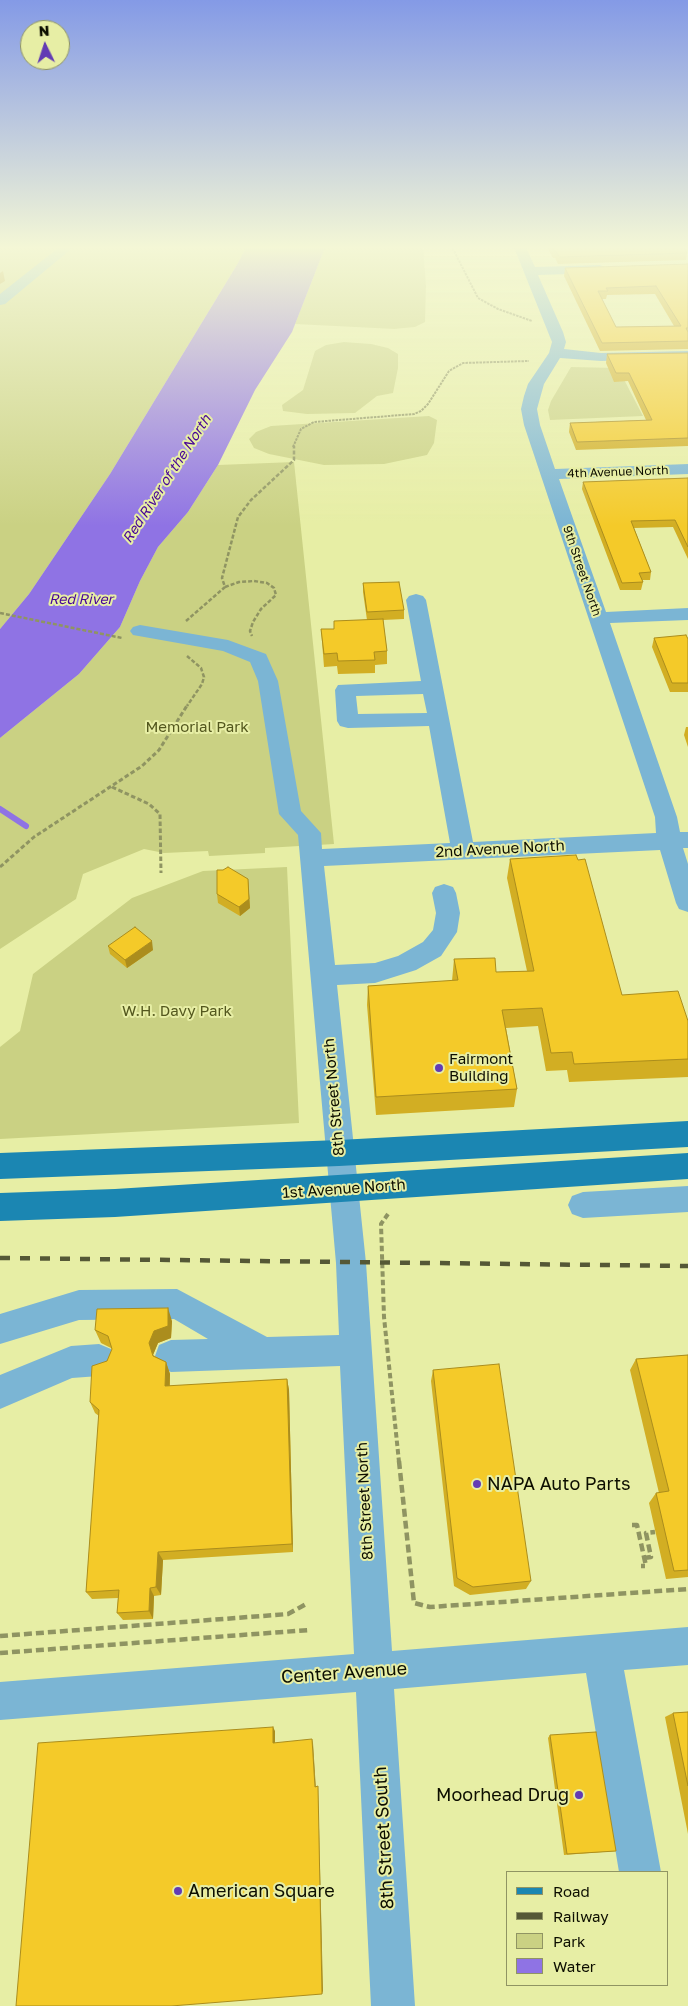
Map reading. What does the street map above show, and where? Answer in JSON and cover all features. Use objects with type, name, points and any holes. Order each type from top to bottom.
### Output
[{"type":"main road","points":[[0,1166],[339,1154],[688,1134]]},
{"type":"main road","name":"1st Avenue North","points":[[0,1207],[115,1204],[688,1166]]},
{"type":"main road","points":[[0,1218],[115,1204]]},
{"type":"street","points":[[557,339],[556,353],[601,357],[688,354]]},
{"type":"street","name":"9th Street North","points":[[556,353],[536,384],[529,409],[532,425],[666,817],[678,840],[688,903]]},
{"type":"street","name":"4th Avenue North","points":[[549,474],[688,470]]},
{"type":"street","points":[[416,600],[464,850]]},
{"type":"street","points":[[598,618],[688,614]]},
{"type":"street","points":[[134,635],[172,636],[228,646],[259,658]]},
{"type":"street","name":"8th Street North","points":[[259,658],[268,681],[290,814],[309,833],[342,1189],[351,1264],[374,1670]]},
{"type":"street","points":[[432,687],[345,690],[348,721],[438,719]]},
{"type":"street","name":"2nd Avenue North","points":[[311,858],[678,840]]},
{"type":"street","points":[[323,976],[375,972],[407,963],[432,948],[445,932],[448,913],[444,893]]},
{"type":"street","points":[[582,1205],[688,1199]]},
{"type":"street","points":[[0,1329],[79,1305],[177,1304],[266,1354]]},
{"type":"street","points":[[170,1356],[356,1350]]},
{"type":"street","points":[[0,1392],[71,1362],[99,1360]]},
{"type":"street","name":"Center Avenue","points":[[0,1701],[688,1646]]},
{"type":"street","points":[[602,1653],[640,1871]]},
{"type":"street","name":"8th Street South","points":[[374,1670],[393,2006]]},
{"type":"path","points":[[225,586],[222,578],[238,517],[251,500],[294,460],[293,448],[301,429],[314,422],[414,414],[428,404],[449,371],[454,367],[463,363],[530,360]]},
{"type":"path","points":[[0,867],[34,837],[142,766],[159,750],[202,684],[204,677],[201,668],[181,651],[165,646],[189,617],[225,586],[239,582],[254,581],[267,583],[274,588],[276,595],[261,609],[250,631],[252,636],[259,642],[259,658]]},
{"type":"path","points":[[0,613],[134,635]]},
{"type":"path","points":[[112,786],[149,804],[160,814],[161,873]]},
{"type":"path","points":[[388,1214],[381,1224],[384,1317],[414,1603],[430,1607],[688,1588]]},
{"type":"path","points":[[632,1525],[637,1525],[646,1566],[641,1566]]},
{"type":"path","points":[[644,1558],[651,1557],[646,1533],[655,1532]]},
{"type":"path","points":[[0,1636],[288,1614],[308,1603]]},
{"type":"path","points":[[0,1653],[309,1630]]},
{"type":"green space","points":[[0,339],[192,339],[110,474],[29,594],[0,629]]},
{"type":"green space","points":[[344,342],[371,344],[388,348],[398,354],[398,368],[393,393],[377,396],[355,413],[307,414],[283,411],[282,405],[303,390],[315,351],[326,345]]},
{"type":"green space","points":[[571,367],[618,368],[643,416],[550,420],[548,410],[551,401]]},
{"type":"green space","points":[[429,416],[437,420],[434,443],[427,455],[384,464],[324,465],[269,454],[254,448],[249,439],[256,432],[271,426]]},
{"type":"green space","name":"Memorial Park","points":[[294,462],[334,844],[265,848],[265,853],[209,856],[208,851],[164,853],[144,849],[83,874],[76,899],[0,949],[0,738],[79,674],[120,627],[140,581],[158,547],[188,512],[218,465]]},
{"type":"green space","name":"W.H. Davy Park","points":[[287,867],[299,1123],[0,1139],[0,1047],[20,1031],[33,974],[132,898],[203,871]]},
{"type":"water","name":"Red River","points":[[192,339],[288,339],[255,390],[218,465],[188,512],[158,547],[140,581],[120,627],[79,674],[0,738],[0,629],[29,594],[110,474]]},
{"type":"building","points":[[600,339],[688,339],[688,341],[602,343]]},
{"type":"building","points":[[688,353],[688,438],[577,442],[570,423],[652,420],[629,373],[616,373],[607,354]]},
{"type":"building","points":[[688,478],[688,547],[675,520],[631,521],[651,572],[639,573],[643,582],[622,583],[583,482]]},
{"type":"building","points":[[399,582],[404,610],[367,612],[363,583]]},
{"type":"building","points":[[383,619],[387,651],[374,652],[375,660],[338,661],[337,653],[324,654],[321,629],[334,629],[334,621]]},
{"type":"building","points":[[686,635],[688,639],[688,683],[672,683],[654,638]]},
{"type":"building","points":[[576,855],[578,860],[585,859],[622,995],[678,991],[688,1021],[688,1059],[574,1064],[572,1052],[551,1053],[542,1008],[502,1010],[517,1089],[376,1097],[368,986],[458,980],[454,959],[495,958],[496,972],[534,971],[510,859]]},
{"type":"building","points":[[228,867],[248,879],[249,899],[239,907],[217,894],[217,870],[223,870]]},
{"type":"building","points":[[135,927],[152,941],[125,960],[108,946]]},
{"type":"building","points":[[168,1308],[168,1326],[154,1331],[149,1343],[153,1356],[166,1362],[165,1386],[287,1379],[292,1544],[158,1552],[156,1587],[150,1588],[149,1611],[117,1613],[119,1590],[86,1592],[99,1410],[90,1402],[92,1366],[107,1361],[112,1349],[108,1336],[95,1330],[97,1309]]},
{"type":"building","points":[[688,1355],[688,1570],[674,1571],[656,1493],[669,1491],[636,1359]]},
{"type":"building","name":"NAPA Auto Parts","points":[[499,1364],[531,1581],[473,1587],[457,1578],[433,1370]]},
{"type":"building","points":[[688,1712],[688,1786],[673,1713]]},
{"type":"building","name":"American Square","points":[[273,1727],[273,1743],[312,1739],[315,1787],[318,1786],[322,1994],[171,2006],[16,2006],[38,1743]]},
{"type":"building","name":"Moorhead Drug","points":[[596,1732],[616,1851],[567,1854],[550,1735]]},
{"type":"waterway","points":[[0,809],[26,826]]},
{"type":"railway","points":[[0,1258],[688,1266]]},
{"type":"place","name":"Fairmont Building","points":[[439,1068]]},
{"type":"place","name":"NAPA Auto Parts","points":[[477,1484]]},
{"type":"place","name":"Moorhead Drug","points":[[579,1795]]},
{"type":"place","name":"American Square","points":[[178,1891]]},
{"type":"water label","name":"Red River of the North","points":[[167,479]]}]
